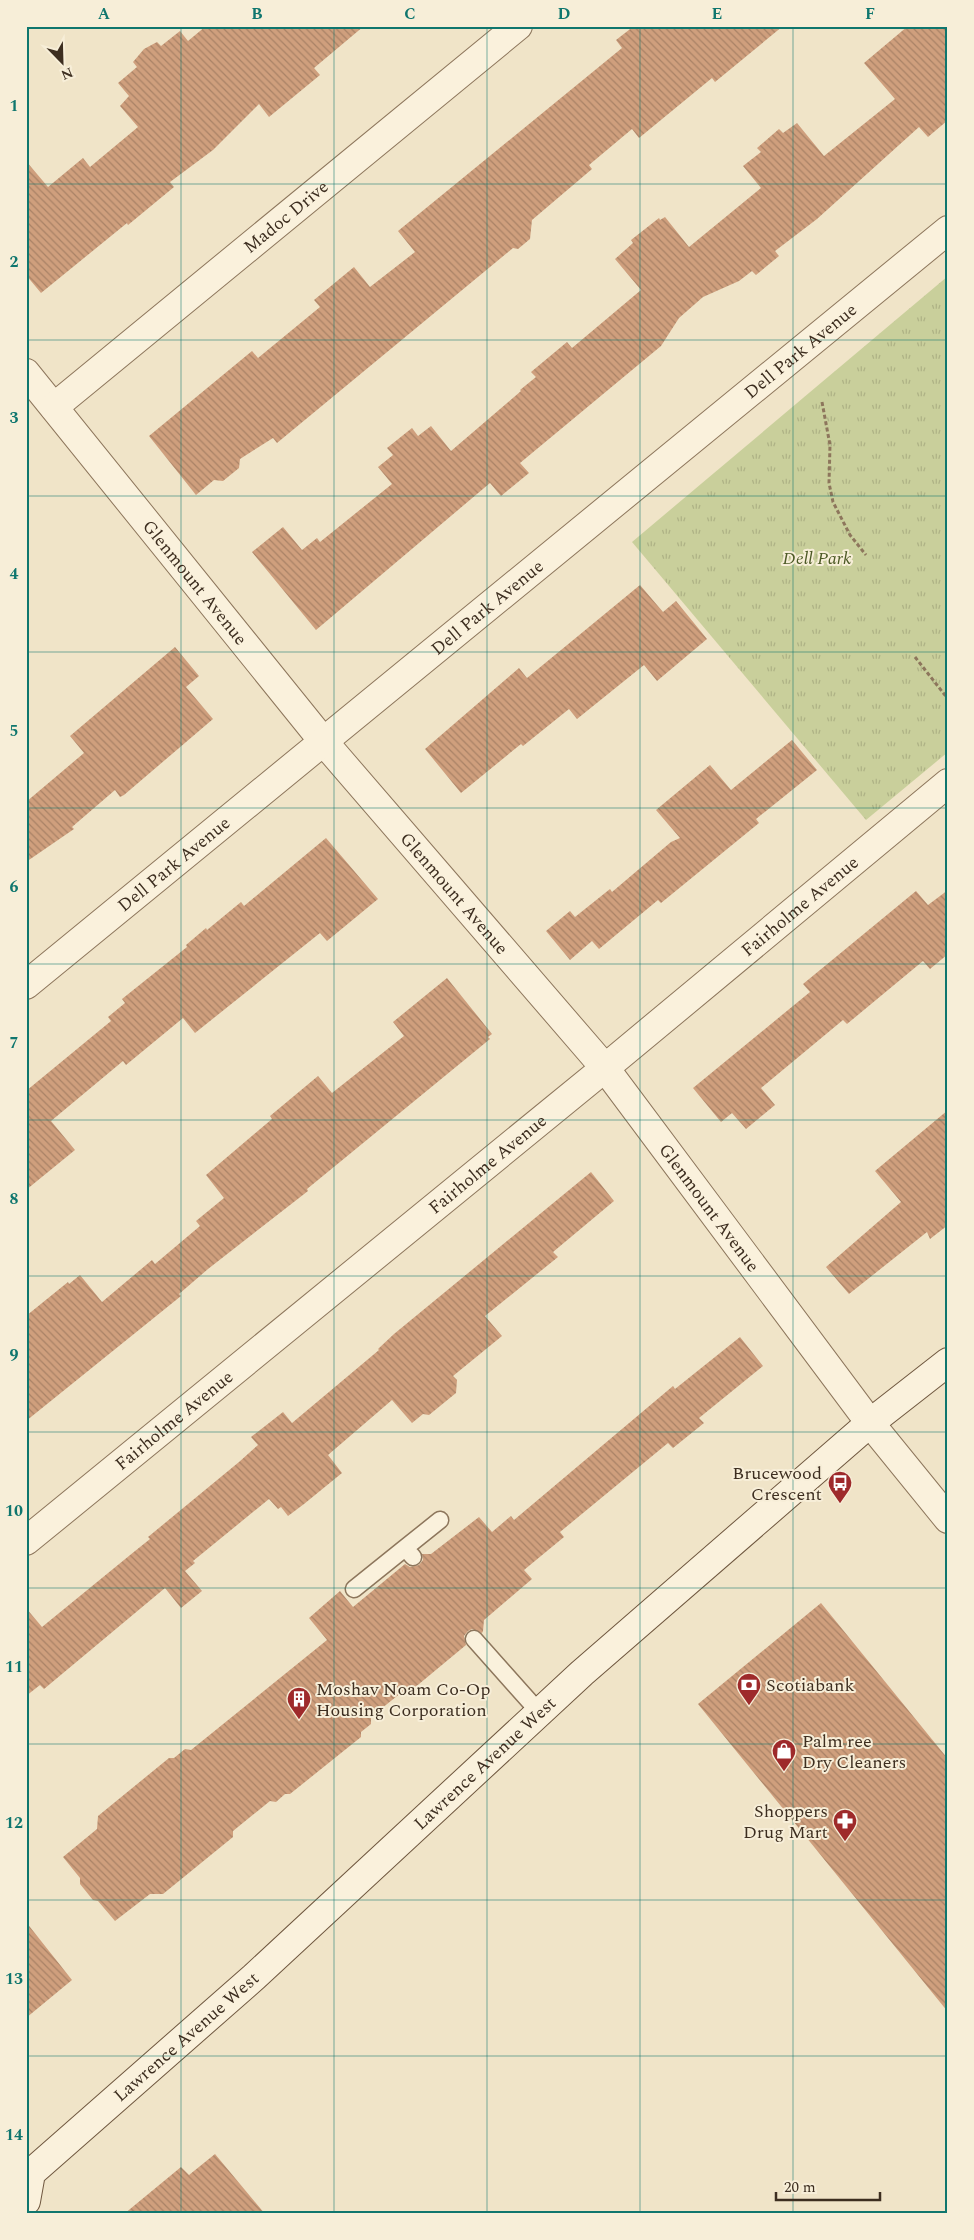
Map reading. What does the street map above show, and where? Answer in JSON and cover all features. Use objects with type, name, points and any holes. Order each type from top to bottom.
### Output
[{"type":"street","name":"Madoc Drive","points":[[54,407],[518,26]]},
{"type":"street","name":"Dell Park Avenue","points":[[26,985],[948,230]]},
{"type":"street","name":"Glenmount Avenue","points":[[26,373],[323,741],[605,1068],[870,1423]]},
{"type":"street","name":"Fairholme Avenue","points":[[26,1541],[605,1068],[948,783]]},
{"type":"street","name":"Lawrence Avenue West","points":[[26,2201],[29,2171],[254,1977],[611,1647],[870,1423],[948,1362]]},
{"type":"street","points":[[870,1423],[948,1519]]},
{"type":"lane","points":[[354,1589],[409,1552],[440,1520]]},
{"type":"lane","points":[[474,1639],[539,1712]]},
{"type":"path","points":[[822,402],[830,445],[829,483],[833,502],[850,535],[866,555]]},
{"type":"path","points":[[915,657],[948,699]]},
{"type":"green space","name":"Dell Park","points":[[948,276],[948,752],[866,820],[632,542]]},
{"type":"building","points":[[206,26],[364,26],[314,68],[320,75],[269,117],[259,104],[213,150],[170,182],[174,187],[41,293],[26,275],[26,161],[48,187],[83,158],[90,167],[138,127],[120,106],[129,96],[118,83],[137,67],[133,62],[144,49],[157,42],[161,46],[180,31],[188,41]]},
{"type":"building","points":[[634,26],[783,26],[715,82],[712,78],[639,138],[632,129],[589,165],[592,169],[532,220],[530,239],[518,249],[513,248],[277,443],[273,438],[240,459],[239,468],[223,481],[214,480],[196,495],[149,436],[252,351],[258,358],[320,307],[314,300],[354,267],[370,287],[415,252],[398,231],[622,48],[616,40]]},
{"type":"building","points":[[908,26],[948,26],[948,120],[928,137],[919,127],[817,219],[775,251],[779,256],[756,275],[752,271],[739,281],[703,297],[679,318],[661,346],[520,463],[529,473],[501,496],[490,483],[316,630],[252,552],[283,527],[302,550],[317,538],[320,542],[392,484],[378,467],[393,455],[387,448],[412,428],[418,436],[431,426],[451,451],[536,377],[531,372],[567,342],[572,348],[641,290],[615,259],[633,243],[631,240],[659,218],[660,220],[665,217],[689,247],[761,188],[743,166],[761,152],[757,148],[779,129],[783,133],[797,123],[824,156],[895,99],[864,63]]},
{"type":"building","points":[[640,585],[663,612],[676,601],[707,639],[657,681],[644,665],[577,719],[569,709],[523,746],[521,744],[461,793],[425,749],[519,668],[527,678]]},
{"type":"building","points":[[175,647],[199,676],[186,687],[213,719],[124,795],[120,797],[115,790],[72,827],[74,829],[26,862],[26,802],[84,753],[70,736]]},
{"type":"building","points":[[792,740],[817,770],[756,819],[759,823],[661,903],[658,900],[599,949],[592,941],[570,960],[546,931],[570,911],[575,917],[610,889],[612,892],[671,842],[680,838],[656,810],[710,765],[731,790]]},
{"type":"building","points":[[326,838],[378,899],[327,941],[320,933],[195,1033],[183,1018],[126,1065],[123,1061],[51,1121],[75,1150],[26,1190],[26,1091],[111,1021],[108,1017],[125,1003],[122,999],[187,947],[186,945],[206,928],[207,930],[241,902],[244,906]]},
{"type":"building","points":[[948,890],[948,954],[930,969],[923,961],[847,1024],[843,1020],[761,1088],[775,1105],[746,1129],[732,1113],[721,1122],[693,1088],[810,992],[803,984],[916,891],[928,905]]},
{"type":"building","points":[[447,978],[492,1034],[488,1037],[490,1039],[307,1189],[308,1191],[208,1269],[179,1294],[181,1296],[26,1421],[26,1316],[68,1282],[69,1284],[80,1275],[102,1302],[152,1260],[155,1264],[200,1226],[196,1221],[224,1198],[206,1175],[272,1119],[270,1116],[318,1076],[332,1093],[404,1036],[393,1022]]},
{"type":"building","points":[[948,1110],[948,1225],[930,1239],[927,1232],[849,1294],[826,1267],[901,1202],[875,1171]]},
{"type":"building","points":[[591,1172],[614,1201],[553,1252],[558,1257],[485,1316],[502,1336],[453,1376],[457,1380],[456,1393],[429,1415],[423,1414],[412,1423],[392,1400],[328,1455],[342,1473],[304,1504],[288,1516],[281,1507],[278,1509],[269,1499],[193,1561],[195,1563],[185,1571],[202,1591],[181,1608],[165,1588],[44,1689],[40,1685],[26,1696],[26,1608],[42,1627],[150,1539],[148,1537],[258,1445],[251,1437],[283,1412],[292,1423],[379,1350],[394,1334]]},
{"type":"building","name":"Moshav Noam Co-Op Housing Corporation","points":[[740,1337],[763,1366],[699,1418],[704,1423],[673,1448],[668,1443],[560,1532],[564,1537],[524,1570],[532,1579],[484,1620],[482,1633],[472,1629],[468,1631],[464,1636],[466,1645],[413,1689],[407,1688],[371,1717],[371,1724],[361,1732],[361,1737],[290,1794],[285,1794],[276,1802],[270,1801],[233,1831],[233,1837],[163,1894],[150,1894],[115,1921],[98,1901],[93,1900],[80,1884],[80,1878],[63,1857],[97,1829],[98,1816],[169,1758],[174,1758],[185,1749],[191,1750],[327,1640],[309,1618],[340,1591],[353,1607],[405,1564],[410,1567],[419,1565],[423,1560],[422,1554],[431,1554],[479,1517],[492,1532],[511,1516],[514,1520],[673,1386],[675,1389]]},
{"type":"building","points":[[821,1603],[948,1759],[948,2012],[698,1704]]},
{"type":"building","points":[[26,1922],[72,1980],[26,2018]]},
{"type":"building","points":[[215,2154],[265,2214],[124,2214],[181,2167],[189,2175]]},
{"type":"place","name":"Brucewood Crescent","points":[[840,1504]]},
{"type":"place","name":"Scotiabank","points":[[749,1706]]},
{"type":"place","name":"Moshav Noam Co-Op Housing Corporation","points":[[299,1720]]},
{"type":"place","name":"Palm ree Dry Cleaners","points":[[784,1772]]},
{"type":"place","name":"Shoppers Drug Mart","points":[[845,1842]]}]
